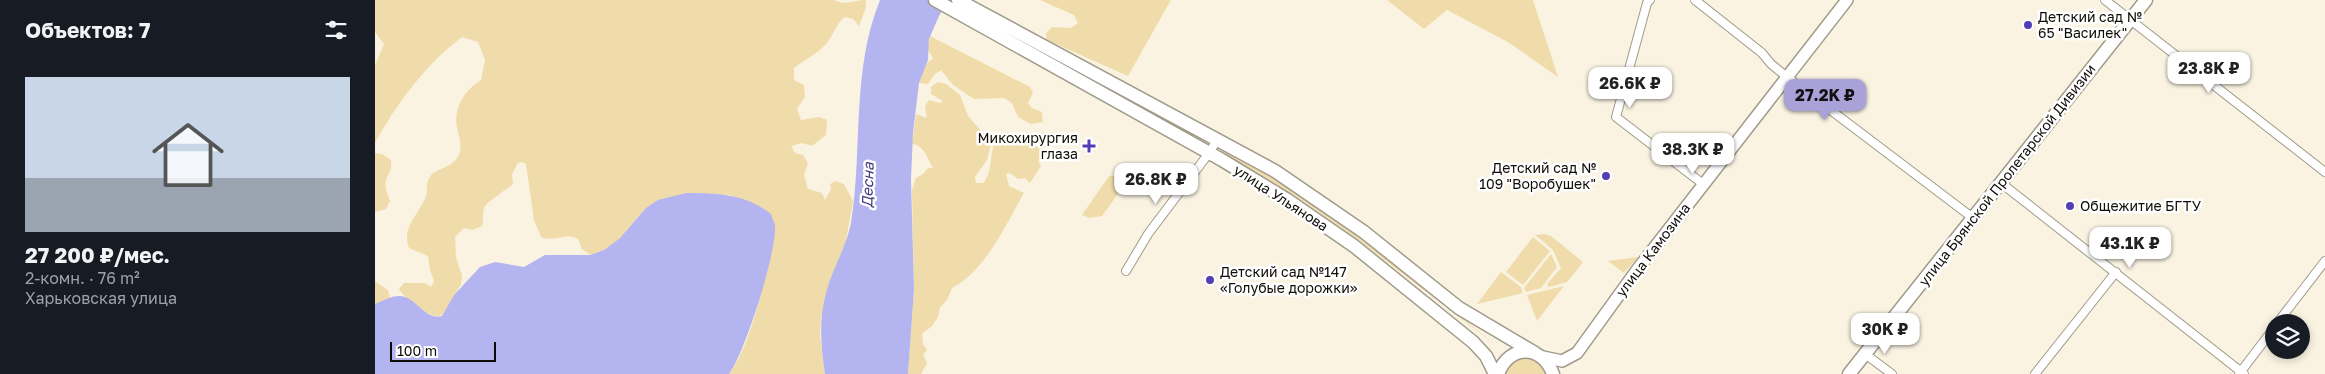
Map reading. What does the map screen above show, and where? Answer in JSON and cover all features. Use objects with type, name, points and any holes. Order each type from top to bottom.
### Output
[{"type":"main road","name":"улица Ульянова","points":[[935,0],[990,23],[1275,171],[1365,232],[1459,308],[1508,339],[1539,355]]},
{"type":"main road","name":"улица Ульянова","points":[[958,0],[990,23],[1286,199],[1354,246],[1473,342],[1487,356],[1495,374]]},
{"type":"main road","name":"улица Брянской Пролетарской Дивизии","points":[[1849,374],[2146,0]]},
{"type":"main road","points":[[1499,374],[1507,358],[1525,351],[1539,355],[1553,374]]},
{"type":"street","points":[[1650,0],[1616,117],[1703,184]]},
{"type":"street","points":[[1695,0],[1762,54],[1787,77],[1973,218]]},
{"type":"street","name":"улица Камозина","points":[[1539,355],[1562,361],[1577,353],[1703,184],[1847,0]]},
{"type":"street","points":[[2105,0],[2325,172]]},
{"type":"street","points":[[1126,271],[1148,234],[1209,154],[1217,140]]},
{"type":"street","points":[[2001,183],[2242,373],[2265,341]]},
{"type":"street","points":[[2284,314],[2325,261]]},
{"type":"street","points":[[2035,374],[2116,272]]},
{"type":"street","points":[[1865,354],[1892,374]]},
{"type":"shaded area","points":[[375,0],[834,0],[846,3],[866,0],[866,7],[859,26],[853,19],[845,17],[823,47],[794,68],[794,80],[804,85],[805,97],[797,109],[801,120],[819,117],[827,120],[826,135],[812,146],[802,143],[791,146],[795,153],[803,155],[808,163],[804,175],[808,189],[822,193],[825,200],[831,189],[830,184],[836,181],[844,184],[853,201],[846,241],[831,279],[821,317],[820,336],[825,374],[729,374],[744,346],[757,310],[773,240],[731,195],[686,193],[646,208],[620,238],[604,250],[590,255],[582,249],[578,239],[573,237],[546,239],[541,237],[534,220],[526,164],[518,163],[512,174],[513,184],[485,206],[482,226],[472,230],[464,228],[455,237],[456,257],[462,276],[461,285],[446,312],[438,317],[427,313],[411,302],[399,289],[404,283],[425,283],[431,287],[434,281],[428,256],[409,248],[407,234],[409,227],[423,203],[432,174],[452,163],[459,154],[460,143],[456,121],[457,113],[465,94],[481,80],[485,60],[478,42],[462,37],[436,59],[413,85],[375,143],[375,65],[384,44],[375,32]]},
{"type":"shaded area","points":[[1040,0],[1171,0],[1128,76],[1047,40],[1046,33],[1052,27],[1071,28],[1078,23],[1074,15]]},
{"type":"shaded area","points":[[1387,0],[1533,0],[1558,77],[1508,42],[1447,10],[1424,29]]},
{"type":"shaded area","points":[[930,36],[1030,87],[1033,93],[1028,103],[1032,108],[1042,112],[1043,122],[1031,124],[1018,117],[1012,103],[1004,98],[974,99],[953,85],[941,70],[934,75],[928,84],[919,83],[925,65],[933,58],[928,50]]},
{"type":"shaded area","points":[[1058,60],[1206,141],[1204,142],[1058,63]]},
{"type":"shaded area","points":[[938,82],[946,84],[960,95],[968,116],[983,133],[993,136],[987,160],[975,177],[976,183],[983,183],[989,173],[992,151],[996,141],[1001,143],[1001,136],[1006,132],[1021,136],[1027,132],[1034,147],[1042,146],[1038,139],[1042,132],[1050,132],[1052,143],[1042,149],[1043,158],[1038,161],[1041,166],[1030,183],[1025,178],[1018,179],[1010,173],[1006,174],[1009,186],[1024,193],[993,247],[975,271],[952,288],[947,300],[940,307],[938,317],[932,326],[922,334],[923,344],[927,350],[923,355],[927,363],[921,374],[908,374],[914,289],[912,190],[916,178],[928,168],[933,168],[923,150],[912,144],[916,114],[927,118],[925,106],[929,100],[940,103],[943,101],[931,94],[931,87]]},
{"type":"shaded area","points":[[1223,149],[1283,183],[1355,232],[1497,346],[1352,235],[1293,194],[1222,153]]},
{"type":"shaded area","points":[[375,153],[382,154],[391,160],[391,169],[386,180],[390,201],[386,209],[375,212]]},
{"type":"shaded area","points":[[1109,176],[1119,176],[1128,180],[1102,216],[1090,218],[1082,215]]},
{"type":"shaded area","points":[[1544,234],[1551,236],[1583,262],[1567,282],[1549,287],[1547,284],[1561,268],[1553,250],[1535,235]]},
{"type":"shaded area","points":[[1533,237],[1550,251],[1523,285],[1506,272]]},
{"type":"shaded area","points":[[1551,254],[1557,267],[1541,288],[1526,292],[1524,288]]},
{"type":"shaded area","points":[[1638,257],[1624,273],[1608,261]]},
{"type":"shaded area","points":[[1501,272],[1521,287],[1523,293],[1477,304]]},
{"type":"shaded area","points":[[375,281],[388,290],[390,298],[375,304]]},
{"type":"shaded area","points":[[1564,286],[1537,321],[1527,295]]},
{"type":"shaded area","points":[[1528,357],[1541,363],[1546,374],[1505,374],[1514,362]]},
{"type":"water","name":"Десна","points":[[880,0],[948,0],[929,39],[928,60],[919,83],[913,133],[911,179],[914,289],[908,374],[825,374],[821,337],[823,305],[851,223],[857,167],[861,82],[871,27]]},
{"type":"water","points":[[686,193],[720,194],[752,202],[771,214],[775,225],[771,257],[759,302],[736,363],[729,374],[375,374],[375,304],[393,297],[405,297],[430,315],[442,316],[454,295],[480,267],[495,262],[524,267],[545,255],[590,255],[604,250],[620,238],[646,208],[658,200]]},
{"type":"place","name":"Детский сад № 65 \"Василек\"","points":[[2028,25]]},
{"type":"place","name":"Микохирургия глаза","points":[[1089,146]]},
{"type":"place","name":"Детский сад № 109 \"Воробушек\"","points":[[1606,176]]},
{"type":"place","name":"Общежитие БГТУ","points":[[2070,206]]},
{"type":"place","name":"Детский сад №147 «Голубые дорожки»","points":[[1210,280]]}]
